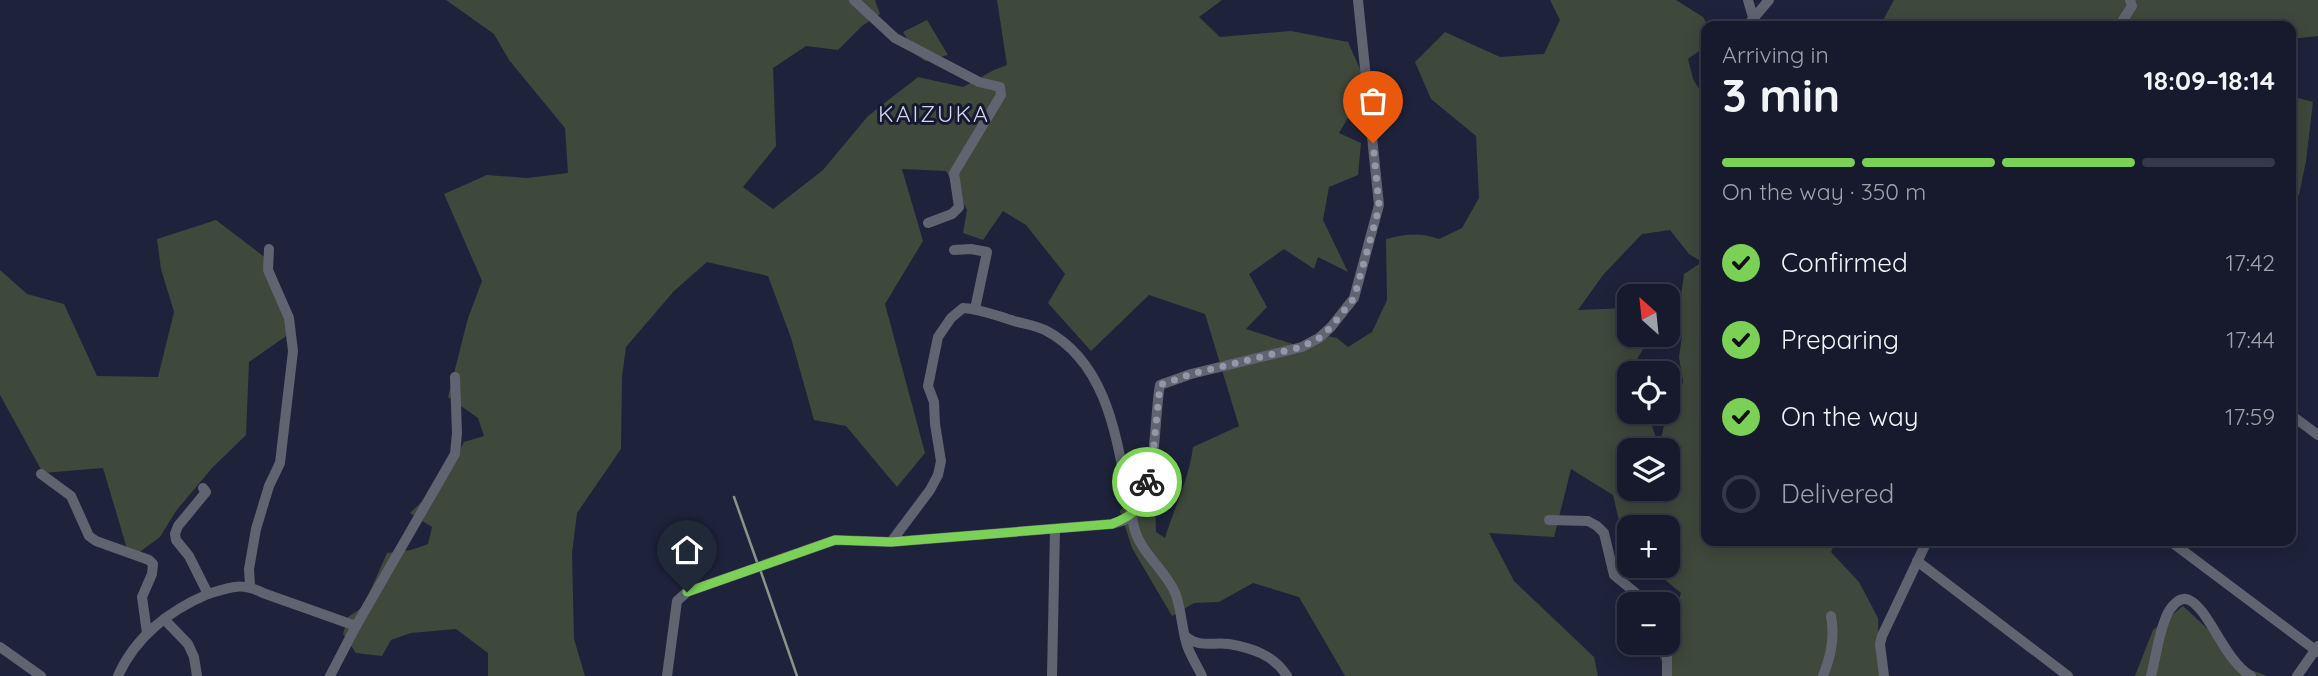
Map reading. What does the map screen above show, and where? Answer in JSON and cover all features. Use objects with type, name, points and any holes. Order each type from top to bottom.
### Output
[{"type":"street","points":[[854,0],[895,38],[979,82],[1000,87],[1001,95],[954,173],[959,207],[952,214],[928,223]]},
{"type":"street","points":[[667,676],[677,601],[687,592],[835,540],[891,542],[1055,529],[1112,524],[1133,516],[1142,504],[1152,464],[1160,385],[1191,374],[1302,347],[1319,338],[1331,327],[1354,298],[1379,205],[1359,0]]},
{"type":"street","points":[[1748,0],[1752,21]]},
{"type":"street","points":[[1754,21],[1769,0]]},
{"type":"street","points":[[2122,21],[2132,6],[2130,0]]},
{"type":"street","points":[[250,586],[249,569],[256,528],[269,486],[280,463],[293,351],[289,318],[268,270],[269,248]]},
{"type":"street","points":[[954,250],[986,252],[975,309]]},
{"type":"street","points":[[891,542],[930,490],[942,461],[934,402],[928,386],[938,337],[951,318],[962,308],[975,309],[1043,329],[1066,345],[1086,365],[1105,402],[1115,432],[1134,529],[1176,596],[1186,642],[1202,676]]},
{"type":"street","points":[[330,676],[455,454],[455,377]]},
{"type":"street","points":[[2296,419],[2318,435]]},
{"type":"street","points":[[41,474],[71,496],[89,536],[153,564],[152,574],[142,597],[147,633]]},
{"type":"street","points":[[203,488],[206,492],[201,500],[174,534],[208,594]]},
{"type":"street","points":[[1549,520],[1588,521],[1597,526],[1604,533],[1614,575],[1635,592]]},
{"type":"street","points":[[1052,676],[1055,529]]},
{"type":"street","points":[[1884,676],[1880,644],[1882,636],[1924,546]]},
{"type":"street","points":[[2177,546],[2317,649],[2297,676]]},
{"type":"street","points":[[1917,561],[2068,676]]},
{"type":"street","points":[[118,676],[147,633],[164,619],[181,606],[231,587],[250,586],[356,626]]},
{"type":"street","points":[[2151,676],[2166,615],[2181,599],[2188,599],[2197,606],[2229,656],[2251,676]]},
{"type":"street","points":[[1823,676],[1833,648],[1831,616]]},
{"type":"street","points":[[164,619],[188,644],[194,657],[197,676]]},
{"type":"street","points":[[1185,636],[1205,645],[1227,644],[1266,654],[1278,663],[1286,676]]},
{"type":"street","points":[[0,646],[41,676]]},
{"type":"street","points":[[1667,655],[1667,676]]},
{"type":"green space","points":[[446,0],[875,0],[880,14],[862,26],[838,50],[806,46],[773,68],[776,146],[743,187],[773,209],[823,170],[868,116],[918,77],[963,87],[1007,65],[997,0],[1222,0],[1199,17],[1220,37],[1291,31],[1348,42],[1367,85],[1339,133],[1361,143],[1358,175],[1329,187],[1323,220],[1348,272],[1318,257],[1314,269],[1284,249],[1249,274],[1267,307],[1246,329],[1296,345],[1316,334],[1337,338],[1348,347],[1372,332],[1387,300],[1386,239],[1425,235],[1439,239],[1462,228],[1479,198],[1476,136],[1431,99],[1415,62],[1445,32],[1500,57],[1544,54],[1560,20],[1550,0],[1676,0],[1705,21],[1701,21],[1701,50],[1688,59],[1693,79],[1701,92],[1701,261],[1689,254],[1670,230],[1642,234],[1603,275],[1578,310],[1617,308],[1617,347],[1644,347],[1636,361],[1617,361],[1617,424],[1651,424],[1656,438],[1617,438],[1617,501],[1680,501],[1680,438],[1661,438],[1664,424],[1680,424],[1680,388],[1683,382],[1679,357],[1682,336],[1680,304],[1684,274],[1701,263],[1701,546],[1834,546],[1831,552],[1859,582],[1878,618],[1880,676],[1668,676],[1659,655],[1680,655],[1681,593],[1663,578],[1680,578],[1680,515],[1618,515],[1613,495],[1571,469],[1554,537],[1489,533],[1514,581],[1594,657],[1598,676],[1345,676],[1299,597],[1253,583],[1219,602],[1194,603],[1172,616],[1132,548],[1120,511],[1137,490],[1155,492],[1156,532],[1165,538],[1185,482],[1193,447],[1239,426],[1205,314],[1149,295],[1091,351],[1048,303],[1065,274],[1026,225],[1003,211],[983,240],[963,233],[967,210],[946,171],[902,169],[923,241],[885,304],[925,453],[897,487],[846,426],[814,420],[791,338],[768,276],[707,262],[674,291],[626,347],[622,377],[621,449],[577,513],[572,553],[574,639],[585,676],[488,676],[488,653],[456,629],[411,633],[391,640],[382,656],[356,653],[343,634],[348,617],[363,607],[387,553],[411,550],[428,544],[432,527],[410,513],[444,480],[464,442],[484,436],[478,418],[448,397],[468,318],[482,281],[444,194],[487,175],[527,178],[568,173],[565,128],[509,60],[494,34]]},
{"type":"green space","points":[[1894,0],[2318,0],[2318,36],[2296,38],[2296,21],[1883,21]]},
{"type":"green space","points":[[927,20],[948,55],[925,61],[916,54],[903,32]]},
{"type":"green space","points":[[2296,97],[2313,102],[2299,195],[2296,196]]},
{"type":"green space","points":[[216,220],[267,259],[289,334],[249,362],[246,435],[212,468],[176,511],[160,537],[130,559],[103,468],[43,473],[0,395],[0,270],[27,294],[64,304],[97,376],[158,377],[174,312],[161,269],[157,239]]},
{"type":"green space","points":[[2183,606],[2214,635],[2233,663],[2267,676],[2135,676],[2153,630]]},
{"type":"waterway","points":[[734,497],[757,562]]},
{"type":"waterway","points":[[761,572],[797,676]]},
{"type":"way so far","points":[[1147,482],[1152,464],[1160,385],[1191,374],[1302,347],[1319,338],[1331,327],[1354,298],[1379,205],[1373,143]]},
{"type":"district","name":"KAIZUKA","points":[[934,114]]},
{"type":"route","points":[[687,592],[835,540],[891,542],[1112,524],[1133,516],[1142,504],[1147,482]]}]
